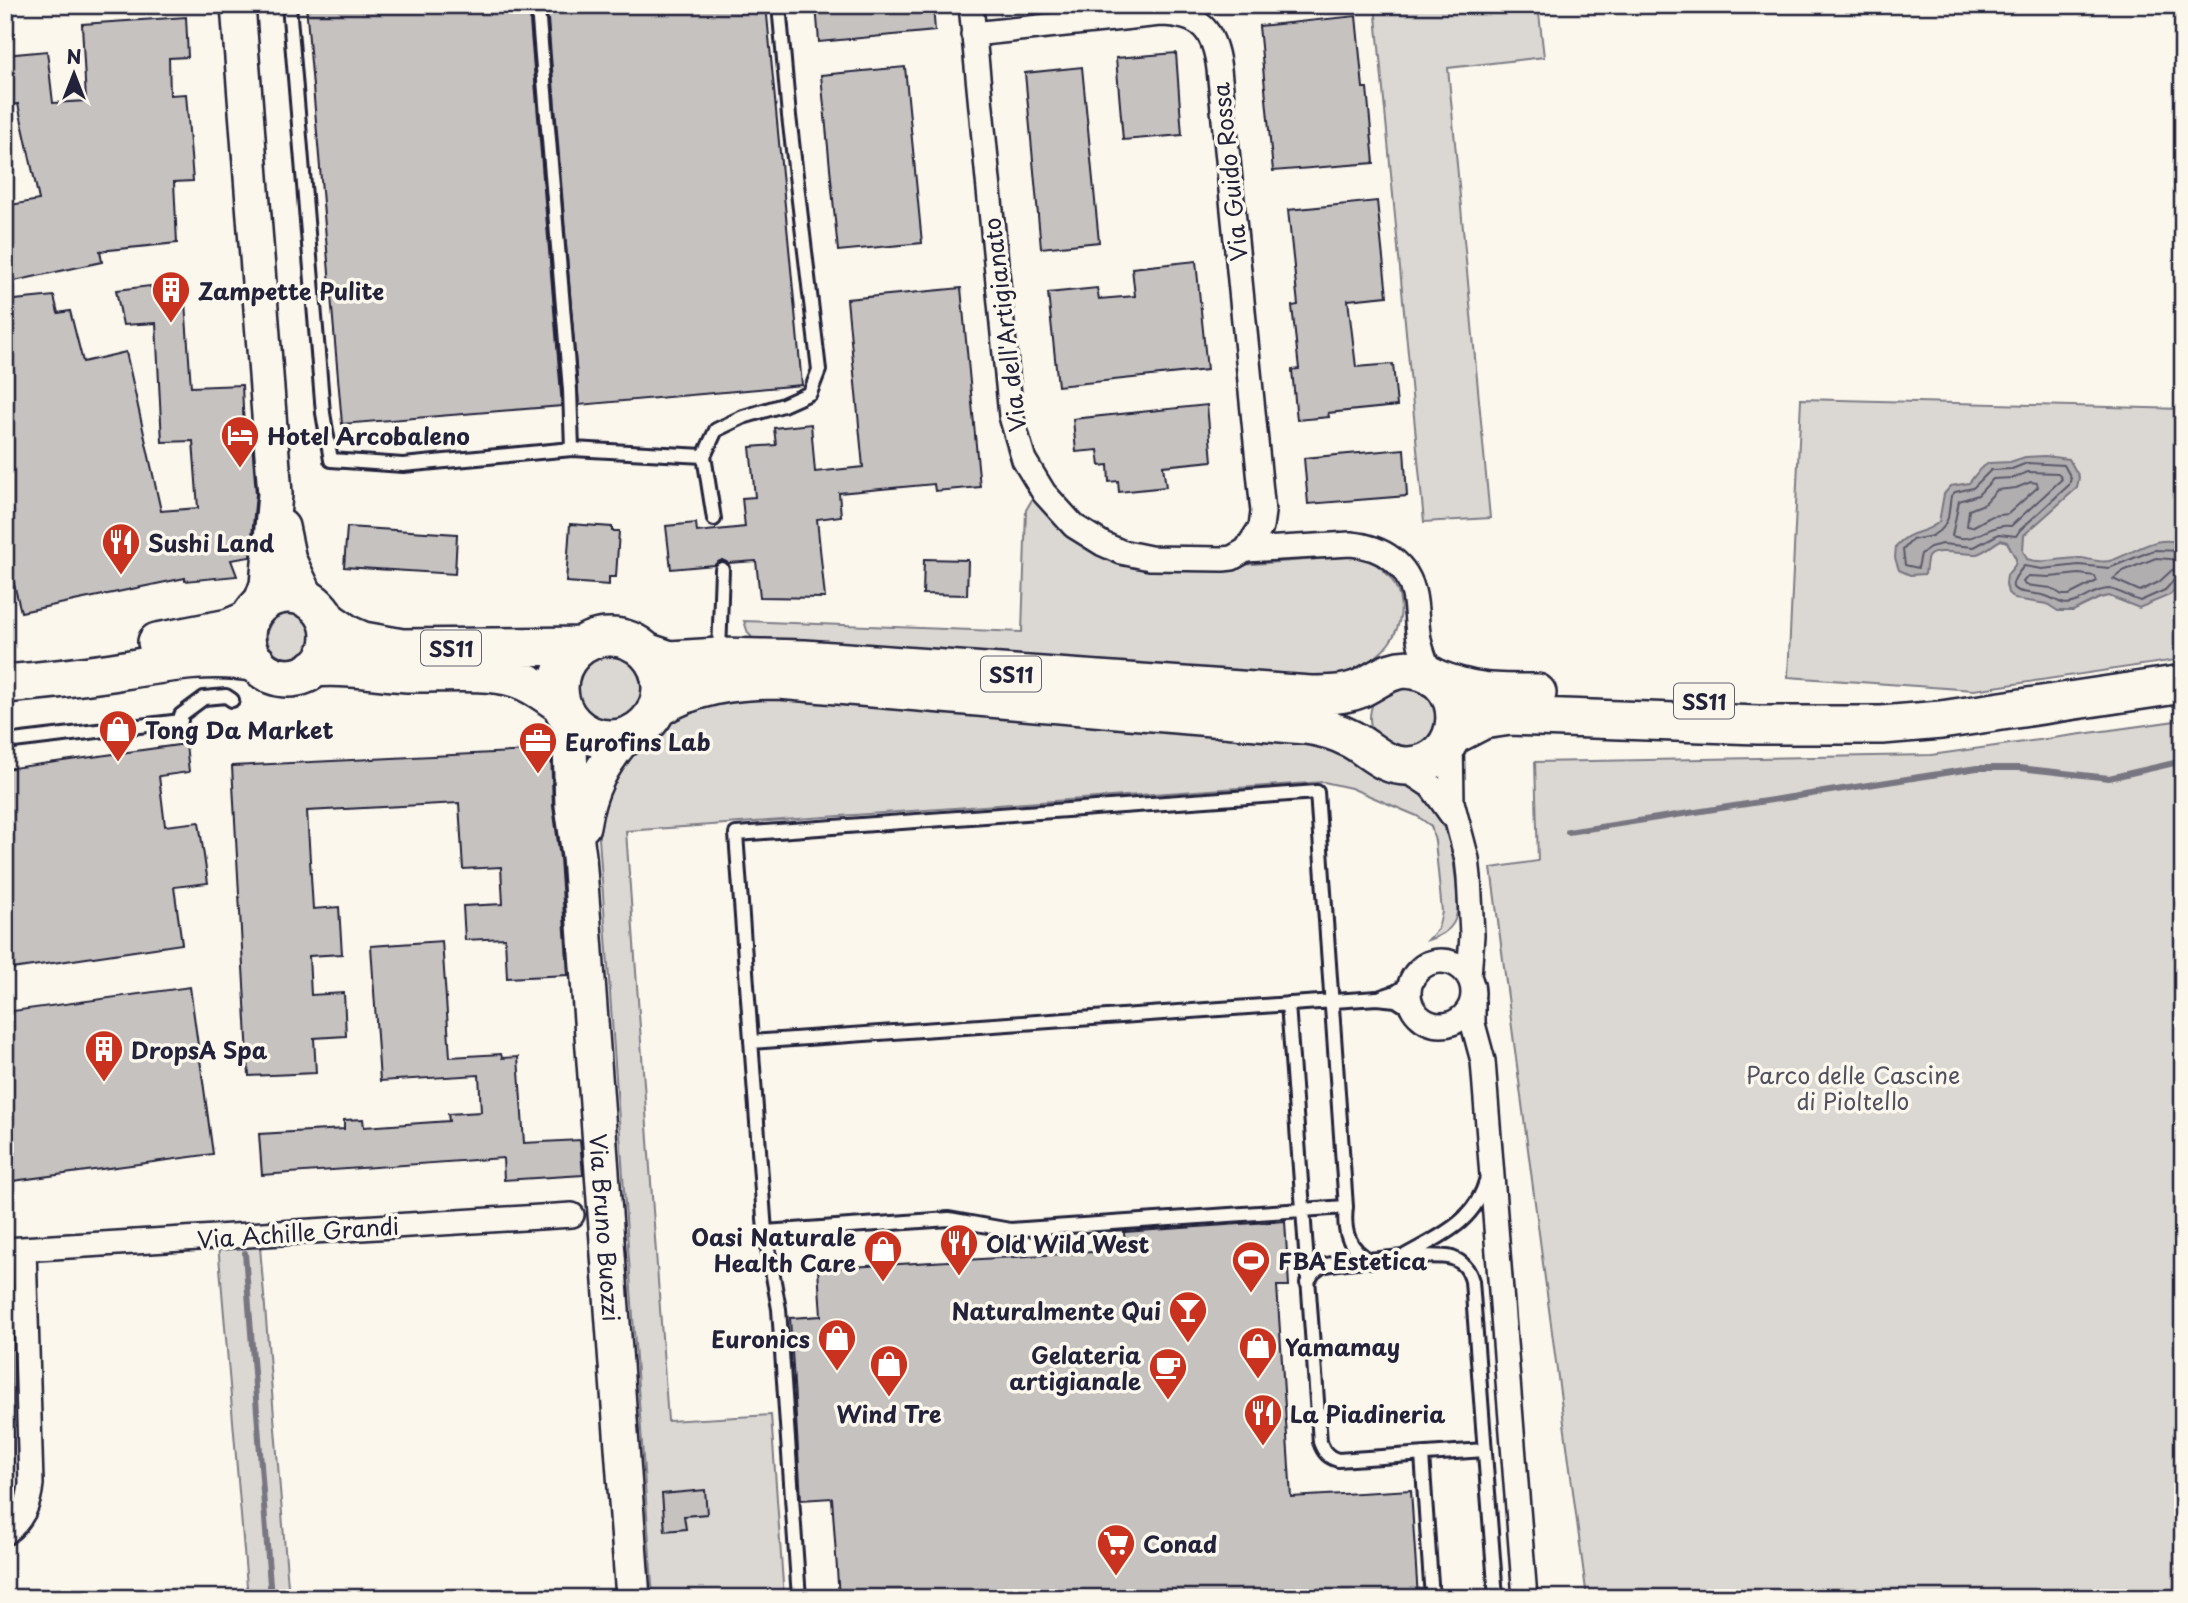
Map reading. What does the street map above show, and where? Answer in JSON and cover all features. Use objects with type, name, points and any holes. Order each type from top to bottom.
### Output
[{"type":"main road","points":[[238,5],[275,494],[289,560],[318,610],[330,641],[327,652],[314,668]]},
{"type":"main road","points":[[257,663],[247,641],[255,612],[267,585],[275,494]]},
{"type":"main road","name":"SS11","points":[[5,671],[236,626],[280,595],[298,595],[349,635],[363,641],[402,648],[581,646],[603,638],[619,638],[646,652],[670,660],[719,657],[804,659],[1311,695],[1347,692],[1379,677],[1405,669],[1421,671],[1462,689],[1482,693],[1597,694],[1975,714]]},
{"type":"main road","points":[[566,712],[559,686],[560,677],[568,659],[581,646]]},
{"type":"main road","points":[[646,652],[653,662],[661,685],[656,709]]},
{"type":"main road","name":"SS11","points":[[5,684],[64,679],[192,659],[234,659],[257,663],[274,675],[288,677],[302,675],[314,668],[356,667],[404,673],[494,674],[531,684],[566,712],[580,730],[595,737],[611,739],[626,736],[641,728],[656,709],[686,692],[737,681],[779,680],[1305,725],[1337,733],[1386,759],[1416,765],[1431,760],[1444,750],[1451,737],[1483,720],[1510,716],[1816,726],[1905,723],[2183,684]]},
{"type":"main road","points":[[1379,677],[1364,692],[1357,716],[1359,732],[1386,759]]},
{"type":"main road","points":[[1433,677],[1446,690],[1453,704],[1455,720],[1451,737]]},
{"type":"main road","name":"Via Bruno Buozzi","points":[[566,712],[572,806],[579,856],[633,1598]]},
{"type":"main road","name":"Via Bruno Buozzi","points":[[579,856],[586,807],[592,790],[603,765],[626,736]]},
{"type":"street","name":"Via dell'Artigianato","points":[[971,5],[1009,400],[1016,439],[1031,474],[1044,493],[1074,526],[1121,552],[1150,558],[1223,559],[1237,556],[1246,550],[1367,545],[1390,556],[1406,572],[1414,594],[1419,641],[1433,677]]},
{"type":"street","name":"Via Guido Rossa","points":[[973,34],[1160,14],[1186,16],[1199,23],[1212,37],[1219,69],[1262,499],[1262,524],[1246,550]]},
{"type":"street","points":[[1379,677],[1407,639],[1415,614]]},
{"type":"street","points":[[1451,737],[1451,792],[1467,859],[1472,935],[1469,977],[1474,993],[1472,1017],[1481,1050],[1485,1092],[1525,1598]]},
{"type":"street","points":[[1386,759],[1425,781],[1437,792],[1458,826]]},
{"type":"street","points":[[1470,894],[1463,933],[1452,949],[1424,965],[1416,973],[1409,993],[1426,1018],[1452,1032],[1469,1049],[1485,1092]]},
{"type":"street","points":[[1434,961],[1454,963],[1469,977]]},
{"type":"street","points":[[1426,1018],[1454,1022],[1462,1017],[1472,1001]]},
{"type":"street","name":"Via Achille Grandi","points":[[5,1533],[15,1525],[24,1511],[31,1484],[15,1250],[572,1215]]},
{"type":"lane","points":[[289,5],[323,414],[331,460],[403,465],[572,449],[704,456]]},
{"type":"lane","points":[[714,519],[704,456],[716,430],[743,416],[783,405],[810,393],[819,370],[789,116],[779,5]]},
{"type":"lane","points":[[538,20],[570,390],[572,449]]},
{"type":"lane","points":[[719,657],[722,569]]},
{"type":"lane","points":[[5,742],[181,721],[181,715],[204,698],[226,696],[232,700]]},
{"type":"lane","points":[[799,1598],[779,1309],[765,1232],[736,834],[1317,792],[1346,1207],[1345,1229],[1350,1244],[1371,1261]]},
{"type":"lane","points":[[1377,998],[1396,992],[1411,982]]},
{"type":"lane","points":[[751,1042],[1377,998],[1395,1000],[1426,1018]]},
{"type":"lane","points":[[1289,1004],[1307,1283],[1320,1442],[1323,1450],[1329,1457],[1338,1460],[1485,1450]]},
{"type":"lane","points":[[1399,1259],[1456,1227],[1467,1217],[1484,1189],[1490,1164]]},
{"type":"lane","points":[[765,1232],[949,1219],[1010,1230],[1346,1207]]},
{"type":"lane","points":[[1307,1283],[1313,1273],[1322,1266],[1371,1261],[1439,1256],[1462,1263],[1469,1271],[1496,1598]]},
{"type":"lane","points":[[1422,1455],[1433,1598]]},
{"type":"green space","points":[[1184,5],[1266,5],[1204,12]]},
{"type":"green space","points":[[1375,5],[1538,5],[1544,57],[1448,68],[1490,518],[1424,522]]},
{"type":"green space","points":[[1801,399],[2183,409],[2183,659],[1974,690],[1788,677]]},
{"type":"green space","points":[[1033,498],[1057,524],[1093,549],[1138,568],[1185,569],[1359,556],[1376,564],[1389,576],[1397,589],[1400,620],[1384,649],[1370,661],[1352,670],[1318,678],[754,640],[748,633],[744,621],[1022,632],[1026,510]]},
{"type":"green space","points":[[289,614],[298,615],[305,620],[310,627],[310,645],[305,652],[298,657],[289,658],[280,657],[273,652],[268,645],[267,636],[268,627],[273,620],[280,615]]},
{"type":"green space","points":[[603,655],[617,655],[629,660],[639,670],[644,689],[639,708],[629,718],[617,723],[603,723],[591,718],[581,708],[576,696],[576,682],[581,670],[591,660]]},
{"type":"green space","points":[[1416,682],[1441,706],[1434,740],[1401,752],[1376,735],[1370,722],[1371,709],[1375,698],[1383,690]]},
{"type":"green space","points":[[735,690],[1312,736],[1371,774],[1403,785],[1426,800],[1442,824],[1451,850],[1457,910],[1449,928],[1428,940],[1438,929],[1442,912],[1431,826],[1417,816],[1351,788],[1324,782],[626,831],[668,1421],[771,1415],[784,1598],[653,1598],[598,824],[602,799],[630,752],[647,742],[671,720]]},
{"type":"green space","name":"Parco delle Cascine di Pioltello","points":[[2183,720],[2183,1598],[1587,1598],[1491,868],[1538,861],[1535,762],[1931,755]]},
{"type":"green space","points":[[218,1244],[260,1247],[289,1598],[248,1598]]},
{"type":"green space","points":[[5,1288],[10,1305],[14,1496],[5,1513]]},
{"type":"water","points":[[2045,456],[2069,459],[2079,477],[2077,488],[2024,535],[2023,551],[2027,559],[2040,561],[2081,558],[2106,561],[2155,542],[2174,541],[2183,545],[2183,581],[2170,595],[2139,608],[2109,596],[2073,611],[2058,611],[2047,604],[2015,599],[2008,593],[2006,584],[2007,575],[2016,559],[2007,542],[2001,540],[1977,554],[1931,554],[1927,559],[1925,574],[1910,575],[1899,570],[1895,558],[1896,546],[1907,537],[1939,522],[1944,494],[1951,486],[1969,483],[1980,469],[1989,463]]},
{"type":"building","points":[[306,5],[766,5],[802,385],[579,405],[548,19],[539,11],[534,13],[530,21],[562,406],[342,424]]},
{"type":"building","points":[[816,5],[933,5],[935,31],[819,42]]},
{"type":"building","points":[[1356,16],[1363,88],[1367,88],[1374,163],[1273,171],[1259,26]]},
{"type":"building","points":[[186,17],[188,57],[169,58],[170,95],[186,94],[193,181],[174,182],[177,243],[100,251],[102,262],[5,283],[5,206],[39,200],[18,104],[5,106],[5,55],[47,51],[53,103],[86,101],[82,24]]},
{"type":"building","points":[[1176,53],[1182,135],[1123,140],[1116,58]]},
{"type":"building","points":[[905,67],[922,243],[838,251],[821,75]]},
{"type":"building","points":[[1082,67],[1099,242],[1041,248],[1025,73]]},
{"type":"building","points":[[1377,201],[1387,296],[1348,300],[1356,367],[1393,364],[1397,406],[1328,413],[1329,417],[1297,420],[1292,370],[1299,369],[1292,306],[1298,305],[1288,210]]},
{"type":"building","points":[[1196,261],[1207,370],[1058,386],[1048,293],[1097,288],[1099,299],[1135,296],[1132,268]]},
{"type":"building","points":[[150,286],[152,290],[184,288],[191,387],[242,385],[244,431],[251,430],[256,494],[250,557],[231,560],[237,576],[185,581],[185,578],[21,612],[12,576],[5,577],[5,301],[54,296],[58,313],[70,311],[83,362],[126,352],[161,511],[198,508],[193,441],[162,442],[156,323],[123,325],[116,290]]},
{"type":"building","points":[[961,288],[980,487],[935,491],[934,484],[839,493],[841,516],[817,519],[825,598],[760,597],[756,561],[728,563],[722,560],[714,565],[671,569],[666,526],[696,523],[697,532],[745,527],[742,498],[755,497],[750,447],[776,445],[774,428],[811,424],[815,472],[863,467],[847,299]]},
{"type":"building","points":[[1207,405],[1212,461],[1163,466],[1166,487],[1119,492],[1118,481],[1109,482],[1108,465],[1100,466],[1098,450],[1076,452],[1073,419]]},
{"type":"building","points":[[1404,449],[1407,496],[1308,504],[1304,458]]},
{"type":"building","points":[[570,524],[612,527],[612,531],[619,531],[616,577],[609,577],[609,585],[566,582]]},
{"type":"building","points":[[347,527],[457,534],[455,574],[344,567]]},
{"type":"building","points":[[924,559],[968,560],[967,595],[923,594]]},
{"type":"building","points":[[186,744],[189,772],[159,776],[165,826],[199,822],[208,883],[174,887],[182,944],[5,970],[5,769]]},
{"type":"building","points":[[551,750],[553,806],[560,858],[568,975],[507,978],[505,938],[465,940],[463,906],[503,904],[501,867],[463,869],[459,803],[307,811],[313,909],[339,907],[342,954],[309,956],[311,995],[344,993],[346,1036],[314,1038],[316,1073],[249,1076],[232,766]]},
{"type":"building","points":[[442,941],[450,1057],[501,1054],[502,1058],[518,1057],[524,1143],[580,1140],[583,1175],[504,1180],[503,1158],[262,1175],[259,1134],[344,1129],[344,1120],[363,1119],[364,1127],[449,1121],[448,1114],[481,1112],[479,1075],[380,1081],[371,946]]},
{"type":"building","name":"DropsA Spa","points":[[190,987],[213,1154],[5,1182],[5,1012]]},
{"type":"building","points":[[1285,1221],[1289,1286],[1277,1286],[1291,1497],[1411,1490],[1418,1598],[839,1598],[832,1498],[801,1500],[790,1318],[821,1316],[818,1269],[1125,1250],[1124,1232]]},
{"type":"building","points":[[705,1490],[707,1514],[684,1516],[686,1529],[665,1531],[662,1494]]},
{"type":"waterway","points":[[1568,832],[1977,768],[2019,768],[2109,778],[2183,761]]},
{"type":"waterway","points":[[245,1253],[271,1598]]},
{"type":"place","name":"Zampette Pulite","points":[[171,324]]},
{"type":"place","name":"Hotel Arcobaleno","points":[[240,469]]},
{"type":"place","name":"Sushi Land","points":[[121,576]]},
{"type":"place","name":"Tong Da Market","points":[[118,763]]},
{"type":"place","name":"Eurofins Lab","points":[[538,775]]},
{"type":"place","name":"DropsA Spa","points":[[104,1083]]},
{"type":"place","name":"Old Wild West","points":[[959,1277]]},
{"type":"place","name":"Oasi Naturale Health Care","points":[[883,1283]]},
{"type":"place","name":"FBA Estetica","points":[[1251,1294]]},
{"type":"place","name":"Naturalmente Qui","points":[[1188,1344]]},
{"type":"place","name":"Euronics","points":[[837,1372]]},
{"type":"place","name":"Yamamay","points":[[1258,1380]]},
{"type":"place","name":"Wind Tre","points":[[889,1398]]},
{"type":"place","name":"Gelateria artigianale","points":[[1168,1401]]},
{"type":"place","name":"La Piadineria","points":[[1263,1447]]},
{"type":"place","name":"Conad","points":[[1116,1577]]}]
